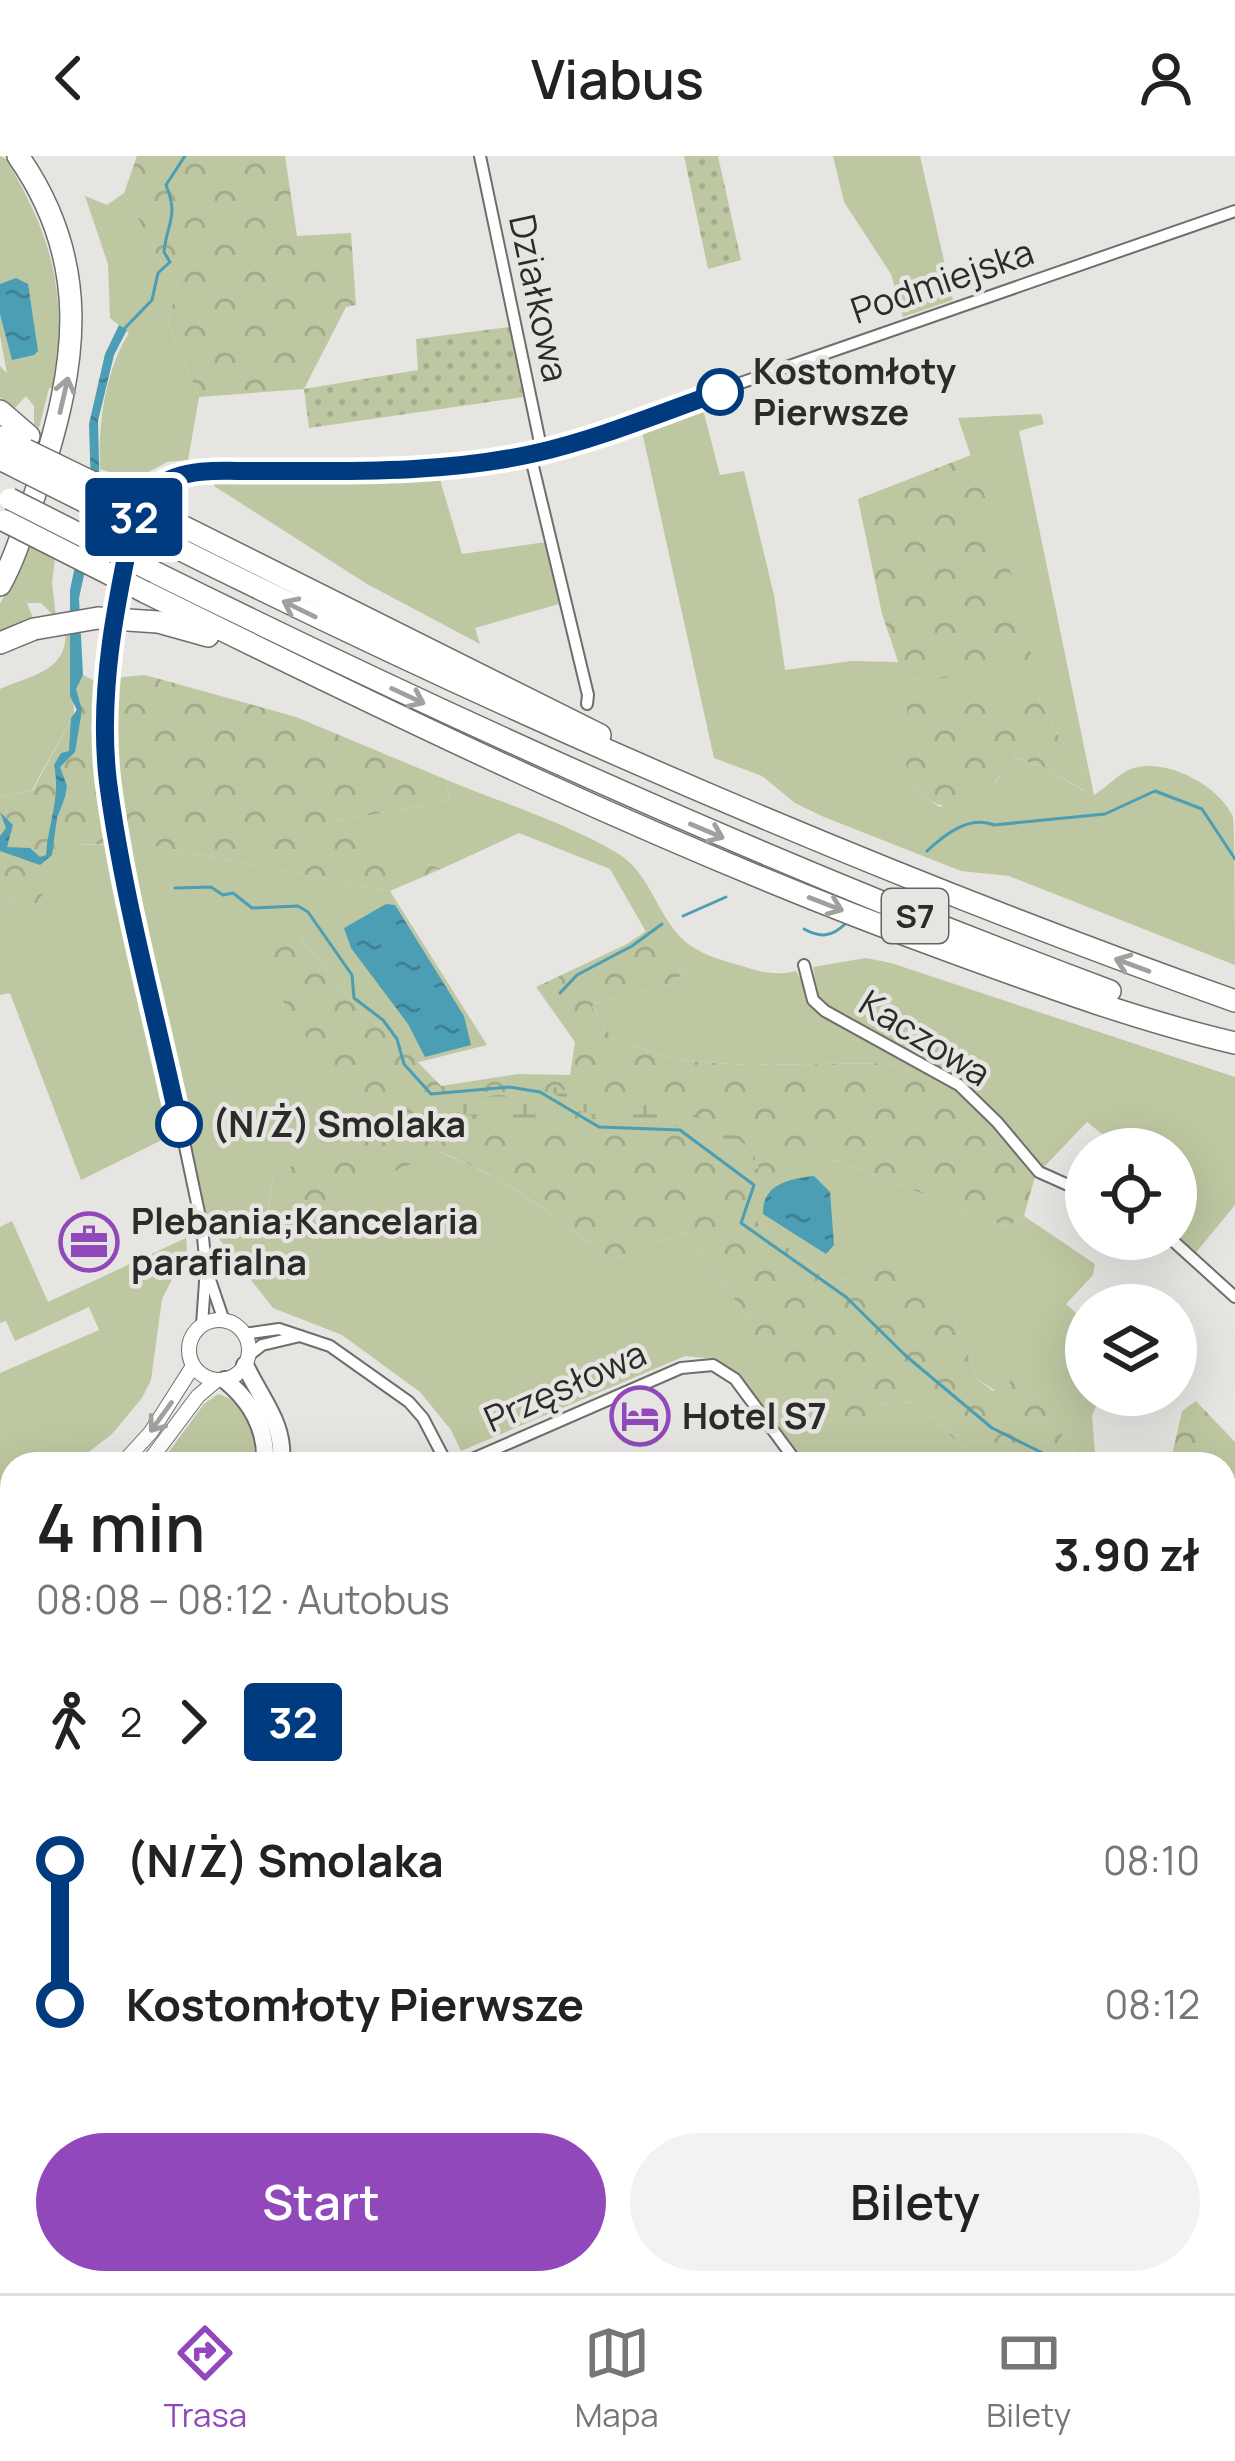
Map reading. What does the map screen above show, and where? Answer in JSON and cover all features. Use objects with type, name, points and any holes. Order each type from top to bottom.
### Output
[{"type":"highway","points":[[0,585],[51,443],[72,350],[72,307],[64,257],[48,210],[18,156]]},
{"type":"highway","points":[[0,411],[19,453],[93,481],[164,529]]},
{"type":"highway","points":[[0,437],[19,453],[164,529]]},
{"type":"highway","name":"S7","points":[[4,508],[149,582],[599,785],[856,893],[1235,1039]]},
{"type":"highway","name":"S7","points":[[164,529],[602,736],[710,798],[1030,927],[1235,1001]]},
{"type":"highway","points":[[149,582],[288,663],[525,776],[820,902],[995,968],[1235,1039]]},
{"type":"highway","points":[[0,643],[34,629],[98,618],[158,622],[288,663]]},
{"type":"main road","points":[[247,1361],[273,1412],[282,1452]]},
{"type":"main road","points":[[221,1380],[241,1393],[258,1419],[265,1452]]},
{"type":"street","name":"Działkowa","points":[[480,156],[587,704]]},
{"type":"street","name":"Podmiejska","points":[[131,532],[144,498],[174,476],[194,470],[384,471],[536,453],[1235,211]]},
{"type":"street","points":[[126,554],[109,660],[108,781],[202,1227],[206,1268],[202,1325],[189,1348],[193,1366],[207,1378],[221,1380]]},
{"type":"street","name":"Kaczowa","points":[[804,965],[813,1000],[825,1011],[959,1085],[998,1122],[1039,1172],[1065,1184]]},
{"type":"street","points":[[1194,1260],[1235,1297]]},
{"type":"street","points":[[206,1268],[224,1321],[244,1334],[247,1361]]},
{"type":"street","points":[[202,1325],[224,1321]]},
{"type":"street","name":"Przęsłowa","points":[[244,1334],[279,1328],[331,1346],[409,1402],[441,1452]]},
{"type":"street","points":[[156,1452],[198,1396],[262,1346],[305,1336]]},
{"type":"street","name":"Przęsłowa","points":[[488,1452],[681,1368],[713,1365],[735,1379],[789,1452]]},
{"type":"street","points":[[133,1452],[193,1366]]},
{"type":"green space","points":[[0,156],[6,159],[36,216],[57,296],[55,388],[49,388],[39,428],[34,425],[34,406],[26,396],[13,410],[0,397],[0,366],[7,373],[0,336]]},
{"type":"green space","points":[[137,156],[285,156],[297,236],[351,233],[356,305],[346,307],[304,389],[199,397],[168,323],[179,278],[161,262],[124,193]]},
{"type":"green space","points":[[684,156],[718,156],[741,260],[708,269]]},
{"type":"green space","points":[[833,156],[920,156],[953,300],[903,317],[891,274],[844,202]]},
{"type":"green space","points":[[124,193],[161,262],[179,278],[168,323],[199,397],[188,460],[167,462],[134,480],[100,469],[105,398],[129,333],[110,318],[108,264],[85,196],[107,205]]},
{"type":"green space","points":[[509,327],[523,397],[309,428],[304,389],[418,370],[416,339]]},
{"type":"green space","points":[[702,406],[720,475],[744,471],[774,595],[785,670],[852,661],[900,662],[903,676],[920,680],[962,673],[1022,605],[958,418],[1041,414],[1044,424],[1019,431],[1094,795],[1131,769],[1159,767],[1190,776],[1226,806],[1234,827],[1235,965],[1009,876],[961,871],[824,817],[795,803],[762,776],[714,758],[641,427]],"holes":[[[1038,697],[1087,778],[1084,791],[1046,768],[1012,757],[996,782],[940,807],[921,793],[908,770],[907,736]]]},
{"type":"green space","points":[[971,455],[1022,605],[1034,670],[920,680],[903,676],[882,614],[858,499]]},
{"type":"green space","points":[[438,473],[462,554],[546,542],[559,604],[475,628],[480,644],[367,584],[214,486],[217,478],[384,478]]},
{"type":"green space","points":[[30,546],[55,559],[56,618],[41,603],[27,603],[35,623],[0,636],[0,604]]},
{"type":"green space","points":[[71,629],[74,714],[32,790],[0,797],[0,689],[54,663],[65,644],[65,630]]},
{"type":"green space","points":[[83,675],[93,680],[145,675],[296,717],[447,780],[449,801],[335,821],[335,828],[441,869],[390,891],[149,845],[71,844],[35,908],[0,898],[0,797],[33,790],[80,703],[72,687]]},
{"type":"green space","points":[[1000,690],[1038,697],[1087,778],[1085,791],[1046,768],[1013,757],[987,791],[964,805],[934,803],[918,791],[906,764],[907,705],[927,696]]},
{"type":"green space","points":[[447,780],[555,822],[617,853],[639,873],[670,924],[691,946],[755,970],[796,971],[822,1015],[954,1089],[886,1063],[746,1065],[675,1060],[612,1038],[592,1007],[596,1002],[672,984],[687,969],[649,937],[610,869],[519,833],[441,869],[334,828],[335,821],[449,801]]},
{"type":"green space","points":[[70,844],[112,845],[174,1134],[81,1180],[10,993],[0,995],[0,898],[35,908]]},
{"type":"green space","points":[[123,845],[149,845],[390,891],[487,1045],[415,1063],[384,1027],[363,1014],[296,932],[331,1074],[355,1093],[368,1132],[273,1175],[266,1226],[438,1152],[508,1185],[612,1260],[686,1232],[751,1322],[875,1404],[919,1402],[966,1452],[796,1452],[740,1378],[714,1359],[685,1356],[461,1451],[451,1430],[420,1392],[342,1335],[273,1308],[209,1226]]},
{"type":"green space","points":[[295,931],[363,1014],[384,1027],[441,1086],[518,1074],[570,1075],[575,1042],[536,987],[646,931],[687,969],[672,984],[596,1002],[592,1007],[612,1038],[675,1060],[746,1065],[886,1063],[954,1089],[1036,1173],[1024,1216],[1007,1227],[836,1160],[768,1174],[753,1218],[830,1283],[858,1274],[879,1239],[955,1321],[977,1379],[993,1391],[1015,1379],[1025,1386],[1076,1452],[966,1452],[919,1402],[875,1404],[854,1433],[796,1398],[746,1352],[751,1322],[686,1232],[612,1260],[508,1185],[439,1152],[266,1227],[273,1175],[367,1131],[355,1093],[331,1075],[266,975],[279,933]]},
{"type":"green space","points":[[866,958],[891,963],[1235,1077],[1235,1205],[1197,1251],[1197,1128],[1095,1128],[1087,1122],[1081,1128],[1065,1128],[1065,1145],[1041,1170],[962,1082],[827,1007],[818,996],[813,967]]},
{"type":"green space","points":[[554,1087],[627,1108],[665,1102],[726,1129],[752,1151],[759,1168],[748,1171],[698,1127],[635,1124],[579,1111],[550,1090]]},
{"type":"green space","points":[[498,1095],[529,1098],[540,1106],[533,1121],[519,1129],[457,1112],[446,1101]]},
{"type":"green space","points":[[836,1160],[1007,1227],[1024,1216],[1065,1244],[1065,1260],[1095,1264],[1085,1284],[1065,1284],[1065,1416],[1092,1416],[1095,1452],[1075,1452],[1054,1429],[977,1379],[955,1321],[879,1240],[858,1274],[830,1283],[753,1218],[768,1173]]},
{"type":"green space","points":[[12,1221],[48,1302],[186,1238],[187,1250],[162,1299],[151,1380],[112,1434],[89,1452],[0,1452],[0,1373],[99,1330],[89,1307],[15,1341],[6,1321],[0,1323],[0,1227]]},
{"type":"green space","points":[[218,1394],[236,1404],[248,1422],[254,1452],[169,1452],[204,1404]]},
{"type":"green space","points":[[1197,1402],[1235,1442],[1235,1452],[1173,1452],[1181,1416],[1197,1416]]},
{"type":"water","points":[[16,278],[28,284],[38,351],[12,360],[0,314],[0,284]]},
{"type":"water","points":[[119,325],[127,330],[114,355],[98,421],[100,502],[79,598],[83,675],[76,689],[82,710],[75,752],[60,767],[67,786],[52,855],[40,865],[0,851],[0,836],[6,828],[0,812],[13,825],[7,847],[30,848],[40,857],[46,855],[55,800],[54,765],[61,753],[69,751],[71,718],[77,710],[70,696],[70,590],[91,490],[89,424],[105,354]]},
{"type":"water","points":[[386,904],[395,905],[464,1016],[471,1045],[425,1057],[408,1024],[351,948],[344,928]]},
{"type":"water","points":[[814,1176],[830,1192],[834,1245],[826,1254],[763,1214],[772,1190],[787,1181]]},
{"type":"waterway","points":[[124,329],[152,300],[158,273],[170,262],[164,252],[172,212],[166,185],[185,156]]},
{"type":"waterway","points":[[927,851],[967,824],[1105,814],[1155,791],[1202,809],[1235,859]]},
{"type":"waterway","points":[[175,888],[211,887],[223,895],[233,893],[252,908],[298,906],[308,912],[352,975],[354,998],[383,1020],[397,1039],[404,1064],[431,1094],[509,1087],[540,1092],[599,1127],[680,1130],[754,1185],[741,1223],[846,1297],[906,1356],[992,1428],[1041,1452]]},
{"type":"waterway","points":[[683,916],[726,897]]},
{"type":"waterway","points":[[560,993],[577,975],[662,924]]},
{"type":"waterway","points":[[804,929],[826,935],[845,924]]},
{"type":"bus line","name":"32","points":[[179,1124],[108,781],[109,660],[116,598],[136,509],[144,498],[161,482],[194,470],[384,471],[530,454],[720,392]]},
{"type":"place","name":"Kostomłoty Pierwsze","points":[[720,392]]},
{"type":"place","name":"(N/Ż) Smolaka","points":[[179,1124]]},
{"type":"place","name":"Plebania;Kancelaria parafialna","points":[[89,1242]]},
{"type":"place","name":"Hotel S7","points":[[640,1416]]}]
